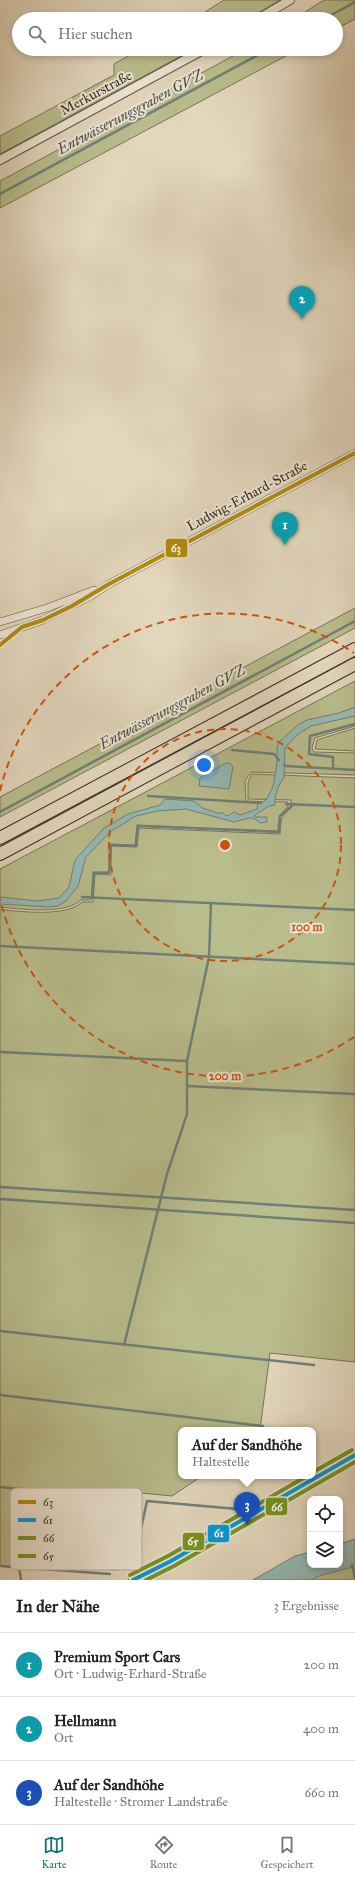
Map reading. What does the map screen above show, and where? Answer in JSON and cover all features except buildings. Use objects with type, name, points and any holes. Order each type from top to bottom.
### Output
[{"type":"highway","points":[[0,838],[355,649]]},
{"type":"highway","points":[[0,854],[355,664]]},
{"type":"main road","points":[[316,1477],[355,1455]]},
{"type":"main road","points":[[133,1580],[171,1561],[313,1479]]},
{"type":"street","points":[[270,12],[290,0]]},
{"type":"street","name":"Merkurstraße","points":[[0,160],[192,56]]},
{"type":"street","name":"Ludwig-Erhard-Straße","points":[[0,636],[43,620],[85,599],[109,584],[355,453]]},
{"type":"street","name":"Ludwig-Erhard-Straße","points":[[0,622],[47,608],[109,584]]},
{"type":"green space","points":[[224,0],[280,0],[260,12],[205,12]]},
{"type":"green space","points":[[324,0],[355,0],[355,19],[343,25],[343,12],[305,12]]},
{"type":"green space","points":[[128,56],[181,56],[0,154],[0,136],[114,75],[114,64]]},
{"type":"green space","points":[[233,56],[286,56],[0,208],[0,181]]},
{"type":"green space","points":[[355,608],[355,628],[0,817],[0,797]]},
{"type":"green space","points":[[355,681],[355,726],[315,738],[312,748],[314,752],[355,753],[355,775],[251,772],[245,781],[246,801],[288,802],[288,807],[280,818],[278,831],[137,825],[135,845],[109,844],[109,872],[93,872],[91,900],[81,900],[74,905],[65,908],[42,910],[0,907],[0,869]]},
{"type":"green space","points":[[355,728],[355,751],[315,749],[317,740]]},
{"type":"green space","points":[[252,774],[355,778],[355,1362],[270,1353],[260,1427],[178,1427],[178,1479],[198,1479],[172,1496],[142,1493],[142,1488],[10,1488],[10,1566],[0,1566],[0,909],[31,912],[55,912],[75,907],[82,902],[93,902],[95,874],[111,875],[111,846],[137,847],[139,828],[280,834],[282,819],[291,808],[291,800],[248,799],[248,782]]},
{"type":"green space","points":[[355,1548],[355,1580],[273,1580],[307,1566],[307,1568],[343,1568],[343,1562]]},
{"type":"water","points":[[355,707],[355,716],[311,726],[297,735],[285,748],[284,778],[277,791],[275,805],[269,806],[255,815],[255,817],[267,817],[267,822],[261,823],[253,818],[249,818],[234,822],[186,809],[158,811],[136,816],[110,832],[86,857],[78,886],[66,901],[58,906],[49,907],[0,904],[0,897],[38,901],[59,898],[69,887],[75,860],[104,828],[128,814],[160,805],[165,799],[194,801],[203,808],[217,813],[223,813],[226,816],[235,812],[240,815],[257,809],[258,802],[261,803],[266,800],[273,787],[277,763],[277,747],[280,741],[299,724],[307,720],[339,713]]},
{"type":"water","points":[[226,763],[230,763],[233,767],[229,789],[199,786],[200,778]]},
{"type":"water","points":[[355,1539],[355,1566],[319,1576],[311,1580],[253,1580],[295,1556],[307,1553],[307,1568],[343,1568],[343,1543]]},
{"type":"waterway","name":"Entwässerungsgraben GVZ","points":[[337,12],[355,2]]},
{"type":"waterway","name":"Entwässerungsgraben GVZ","points":[[0,194],[256,56]]},
{"type":"waterway","name":"Entwässerungsgraben GVZ","points":[[0,812],[355,621]]},
{"type":"waterway","points":[[333,769],[333,757],[309,754],[310,736],[355,724]]},
{"type":"waterway","points":[[232,750],[274,754],[279,760]]},
{"type":"waterway","points":[[284,765],[355,770]]},
{"type":"waterway","points":[[148,796],[261,803]]},
{"type":"waterway","points":[[286,804],[355,807]]},
{"type":"waterway","points":[[92,897],[94,873],[109,873],[111,845],[136,846],[138,826],[279,832],[280,816],[293,805]]},
{"type":"waterway","points":[[82,897],[355,910]]},
{"type":"waterway","points":[[124,1345],[167,1174],[187,1114],[187,1061],[209,957],[211,903]]},
{"type":"waterway","points":[[0,946],[355,964]]},
{"type":"waterway","points":[[0,1052],[187,1061]]},
{"type":"waterway","points":[[187,1086],[355,1094]]},
{"type":"waterway","points":[[0,1187],[355,1210]]},
{"type":"waterway","points":[[0,1199],[355,1223]]},
{"type":"waterway","points":[[0,1331],[314,1365]]},
{"type":"waterway","points":[[0,1395],[263,1426]]},
{"type":"waterway","points":[[0,1487],[11,1488]]},
{"type":"waterway","points":[[142,1524],[147,1501],[237,1509]]},
{"type":"waterway","points":[[352,1565],[355,1578]]},
{"type":"waterway","points":[[0,1566],[10,1567]]},
{"type":"waterway","points":[[19,1570],[21,1580]]},
{"type":"waterway","points":[[55,1570],[110,1574]]},
{"type":"transit line","name":"63","points":[[0,645],[22,627],[43,620],[72,606],[109,584],[355,453]]},
{"type":"transit line","name":"65","points":[[316,1470],[352,1450]]},
{"type":"transit line","name":"61","points":[[316,1477],[355,1455]]},
{"type":"transit line","name":"66","points":[[146,1580],[174,1566],[355,1462]]},
{"type":"transit line","name":"65","points":[[142,1569],[168,1556],[302,1479]]},
{"type":"transit line","name":"61","points":[[133,1580],[171,1561],[313,1479]]},
{"type":"transit line","name":"65","points":[[130,1575],[140,1570]]},
{"type":"place","name":"Hellmann","points":[[302,319]]},
{"type":"place","name":"Premium Sport Cars","points":[[285,545]]},
{"type":"place","name":"Auf der Sandhöhe","points":[[247,1525]]}]
